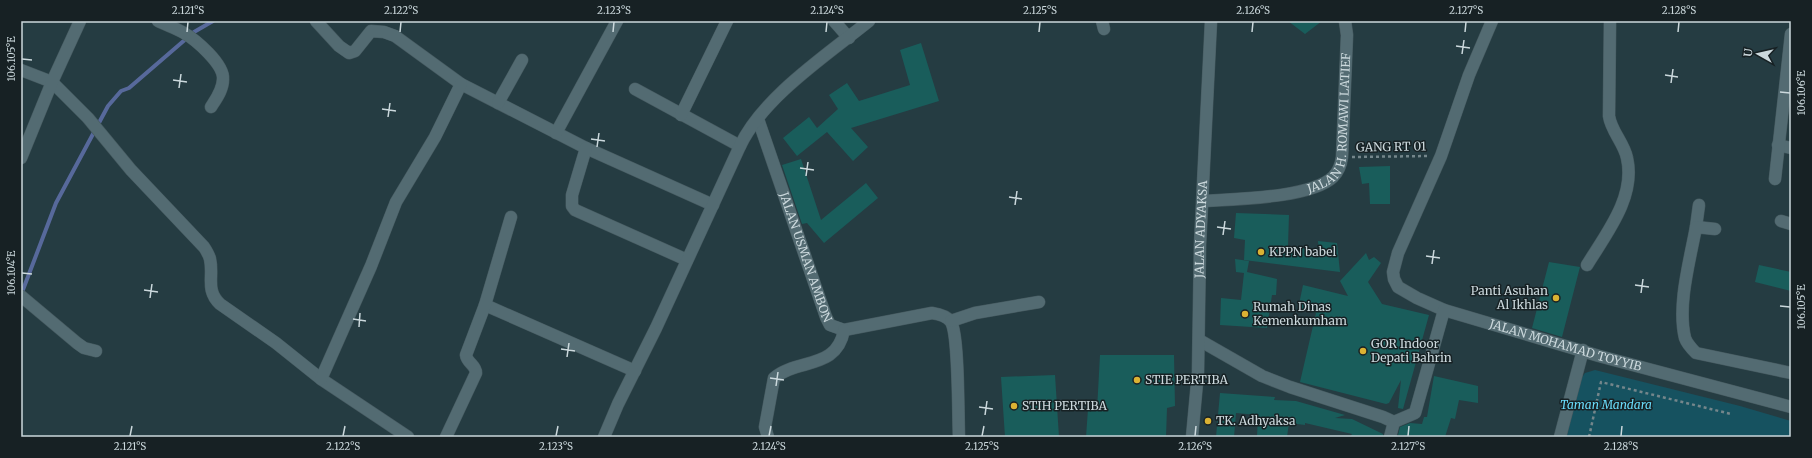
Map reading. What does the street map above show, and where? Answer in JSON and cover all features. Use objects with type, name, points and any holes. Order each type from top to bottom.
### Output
[{"type":"street","points":[[21,158],[52,82],[80,21]]},
{"type":"street","points":[[158,21],[183,32],[194,40],[212,57],[223,73],[224,80],[221,89],[211,108]]},
{"type":"street","points":[[316,21],[339,46],[349,53],[355,51],[371,31],[384,32],[395,36],[461,84],[586,148],[713,205]]},
{"type":"street","points":[[556,133],[617,21]]},
{"type":"street","points":[[680,115],[726,21]]},
{"type":"street","points":[[834,21],[849,38]]},
{"type":"street","points":[[604,437],[618,404],[635,371],[740,146],[750,128],[773,102],[794,82],[869,21]]},
{"type":"street","name":"JALAN ADYAKSA","points":[[1192,437],[1199,340],[1199,276],[1204,201],[1211,21]]},
{"type":"street","name":"JALAN H. ROMAWI LATIEF","points":[[1204,201],[1274,195],[1306,190],[1333,177],[1340,167],[1342,157],[1347,35],[1345,21]]},
{"type":"street","name":"JALAN MOHAMAD TOYYIB","points":[[1492,21],[1469,76],[1442,156],[1398,253],[1393,272],[1394,280],[1398,287],[1416,298],[1444,310],[1791,407]]},
{"type":"street","points":[[1587,265],[1618,214],[1629,177],[1628,159],[1624,147],[1610,122],[1609,116],[1610,21]]},
{"type":"street","points":[[1774,179],[1791,34]]},
{"type":"street","points":[[498,103],[522,60]]},
{"type":"street","points":[[21,70],[52,82],[88,118],[131,170],[204,247],[210,258],[210,290],[214,299],[276,343],[321,380],[408,437]]},
{"type":"street","points":[[321,380],[371,266],[396,202],[435,137],[461,84]]},
{"type":"street","points":[[635,89],[680,115],[740,146]]},
{"type":"street","name":"JALAN USMAN AMBON","points":[[758,119],[830,325],[844,330],[932,313],[945,317],[951,321]]},
{"type":"street","points":[[1778,145],[1791,148]]},
{"type":"street","points":[[586,148],[572,195],[572,206],[576,210],[687,260]]},
{"type":"street","points":[[1699,205],[1684,298],[1685,338],[1689,347],[1696,353],[1791,374]]},
{"type":"street","points":[[446,437],[476,373],[475,367],[467,359],[466,355],[485,305],[511,217]]},
{"type":"street","points":[[1696,227],[1715,229]]},
{"type":"street","points":[[23,298],[77,343],[84,348],[96,351]]},
{"type":"street","points":[[959,437],[954,329],[951,321],[975,313],[1039,302]]},
{"type":"street","points":[[485,305],[635,371]]},
{"type":"street","points":[[1390,437],[1394,422],[1415,412],[1444,310]]},
{"type":"street","points":[[768,437],[765,427],[774,378],[791,369],[821,360],[828,356],[839,345],[844,330]]},
{"type":"street","points":[[1199,340],[1262,376],[1394,422]]},
{"type":"street","points":[[1560,437],[1583,350]]},
{"type":"path","name":"GANG RT 01","points":[[1342,157],[1442,156]]},
{"type":"path","points":[[1589,437],[1601,382],[1731,414]]},
{"type":"green space","name":"Taman Mandara","points":[[1595,370],[1740,406],[1791,421],[1791,437],[1566,437],[1578,383],[1585,373]]},
{"type":"building","points":[[1288,21],[1322,21],[1305,34]]},
{"type":"building","points":[[921,43],[939,101],[851,128],[868,147],[853,161],[827,132],[797,156],[783,138],[809,117],[817,128],[838,109],[829,95],[847,83],[859,101],[910,85],[900,50]]},
{"type":"building","points":[[801,159],[821,220],[866,183],[878,198],[824,243],[807,223],[802,224],[782,165]]},
{"type":"building","points":[[1390,166],[1390,204],[1370,204],[1369,183],[1362,184],[1359,167]]},
{"type":"building","name":"KPPN babel","points":[[1236,213],[1289,215],[1288,246],[1319,251],[1318,241],[1337,243],[1340,272],[1244,260],[1245,240],[1234,238]]},
{"type":"building","name":"GOR Indoor Depati Bahrin","points":[[1366,253],[1369,260],[1374,257],[1381,263],[1368,282],[1382,304],[1429,315],[1403,409],[1398,408],[1401,380],[1389,403],[1386,404],[1300,382],[1316,313],[1298,309],[1303,285],[1348,296],[1340,281]]},
{"type":"building","points":[[1235,259],[1249,261],[1247,272],[1277,279],[1276,295],[1272,295],[1267,328],[1220,325],[1221,298],[1241,300],[1244,273],[1236,272]]},
{"type":"building","name":"Panti Asuhan Al Ikhlas","points":[[1549,262],[1580,267],[1562,337],[1532,328]]},
{"type":"building","points":[[1759,265],[1791,272],[1791,291],[1755,282]]},
{"type":"building","name":"STIE PERTIBA","points":[[1100,355],[1174,355],[1175,406],[1167,408],[1166,437],[1086,437],[1088,409],[1097,410]]},
{"type":"building","name":"STIH PERTIBA","points":[[1055,375],[1059,437],[1005,437],[1001,377]]},
{"type":"building","points":[[1434,376],[1478,386],[1478,403],[1459,400],[1455,419],[1451,418],[1445,437],[1398,435],[1400,427],[1410,423],[1422,424],[1424,417],[1427,417]]},
{"type":"building","points":[[1220,393],[1275,397],[1274,400],[1296,401],[1345,415],[1335,418],[1352,419],[1383,434],[1383,437],[1350,437],[1352,434],[1305,423],[1305,425],[1289,423],[1287,437],[1257,437],[1258,415],[1236,413],[1234,437],[1216,437]]},
{"type":"waterway","points":[[21,295],[56,203],[108,106],[121,91],[129,88],[194,32],[213,21]]},
{"type":"place","name":"KPPN babel","points":[[1261,252]]},
{"type":"place","name":"Panti Asuhan Al Ikhlas","points":[[1556,298]]},
{"type":"place","name":"Rumah Dinas Kemenkumham","points":[[1245,314]]},
{"type":"place","name":"GOR Indoor Depati Bahrin","points":[[1363,351]]},
{"type":"place","name":"STIE PERTIBA","points":[[1137,380]]},
{"type":"place","name":"STIH PERTIBA","points":[[1014,406]]},
{"type":"place","name":"TK. Adhyaksa","points":[[1208,421]]}]
